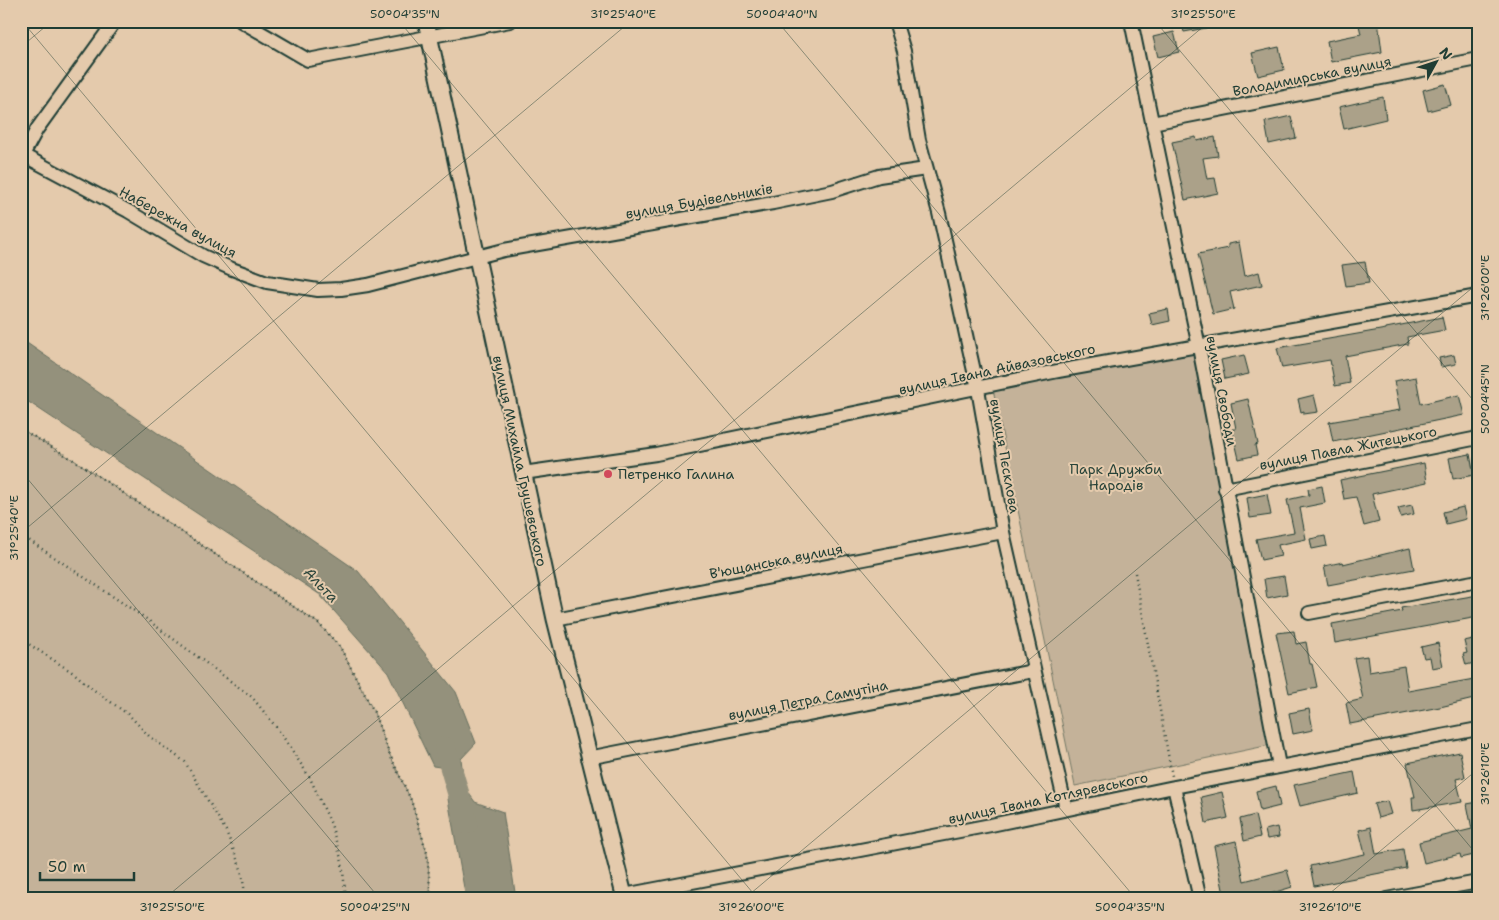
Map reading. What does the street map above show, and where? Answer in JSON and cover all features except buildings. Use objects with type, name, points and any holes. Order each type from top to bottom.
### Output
[{"type":"street","points":[[22,155],[40,125],[115,21]]},
{"type":"street","points":[[241,21],[308,60],[510,21]]},
{"type":"street","name":"вулиця Михайла Грушевського","points":[[426,21],[555,620],[624,897]]},
{"type":"street","name":"вулиця Пєсклова","points":[[894,21],[904,51],[913,112],[926,169],[939,213],[978,389],[1003,532],[1033,671],[1066,809]]},
{"type":"street","name":"вулиця Свободи","points":[[1131,21],[1198,347],[1279,766]]},
{"type":"street","name":"Володимирська вулиця","points":[[1152,123],[1478,59]]},
{"type":"street","name":"Набережна вулиця","points":[[22,155],[128,211],[203,256],[267,282],[304,288],[341,289],[368,285],[476,257]]},
{"type":"street","name":"вулиця Будівельників","points":[[476,257],[549,242],[782,202],[832,191],[879,176],[926,169]]},
{"type":"street","name":"вулиця Івана Айвазовського","points":[[523,473],[656,454],[1095,364],[1478,296]]},
{"type":"street","name":"вулиця Павла Житецького","points":[[1225,488],[1478,438]]},
{"type":"street","name":"В'ющанська вулиця","points":[[555,620],[1003,532]]},
{"type":"street","points":[[1309,613],[1478,581]]},
{"type":"street","name":"вулиця Петра Самутіна","points":[[588,758],[1033,671]]},
{"type":"street","name":"вулиця Івана Котляревського","points":[[624,897],[952,833],[1279,766],[1478,729]]},
{"type":"street","points":[[1174,787],[1200,899]]},
{"type":"street","points":[[1386,899],[1451,893],[1478,882]]},
{"type":"path","points":[[21,429],[85,467],[318,623],[340,647],[373,710],[389,753],[411,800],[427,853],[431,899]]},
{"type":"path","points":[[21,535],[145,618],[252,697],[280,732],[314,786],[331,824],[342,862],[346,899]]},
{"type":"path","points":[[1135,573],[1174,787]]},
{"type":"path","points":[[21,639],[75,674],[129,715],[149,736],[185,762],[226,831],[241,869],[246,899]]},
{"type":"green space","name":"Парк Дружби Народів","points":[[1196,350],[1275,744],[1075,786],[993,389]]},
{"type":"green space","points":[[21,429],[77,462],[318,623],[340,647],[373,710],[389,753],[411,800],[427,853],[431,899],[21,899]]},
{"type":"water","points":[[21,339],[358,571],[456,692],[476,743],[461,759],[463,775],[448,780],[440,767],[433,766],[388,672],[319,594],[21,397]]},
{"type":"water","points":[[468,792],[475,802],[503,812],[516,899],[466,899],[448,799]]},
{"type":"waterway","name":"Альта","points":[[445,748],[467,823]]},
{"type":"place","name":"Петренко Галина","points":[[608,474]]}]
